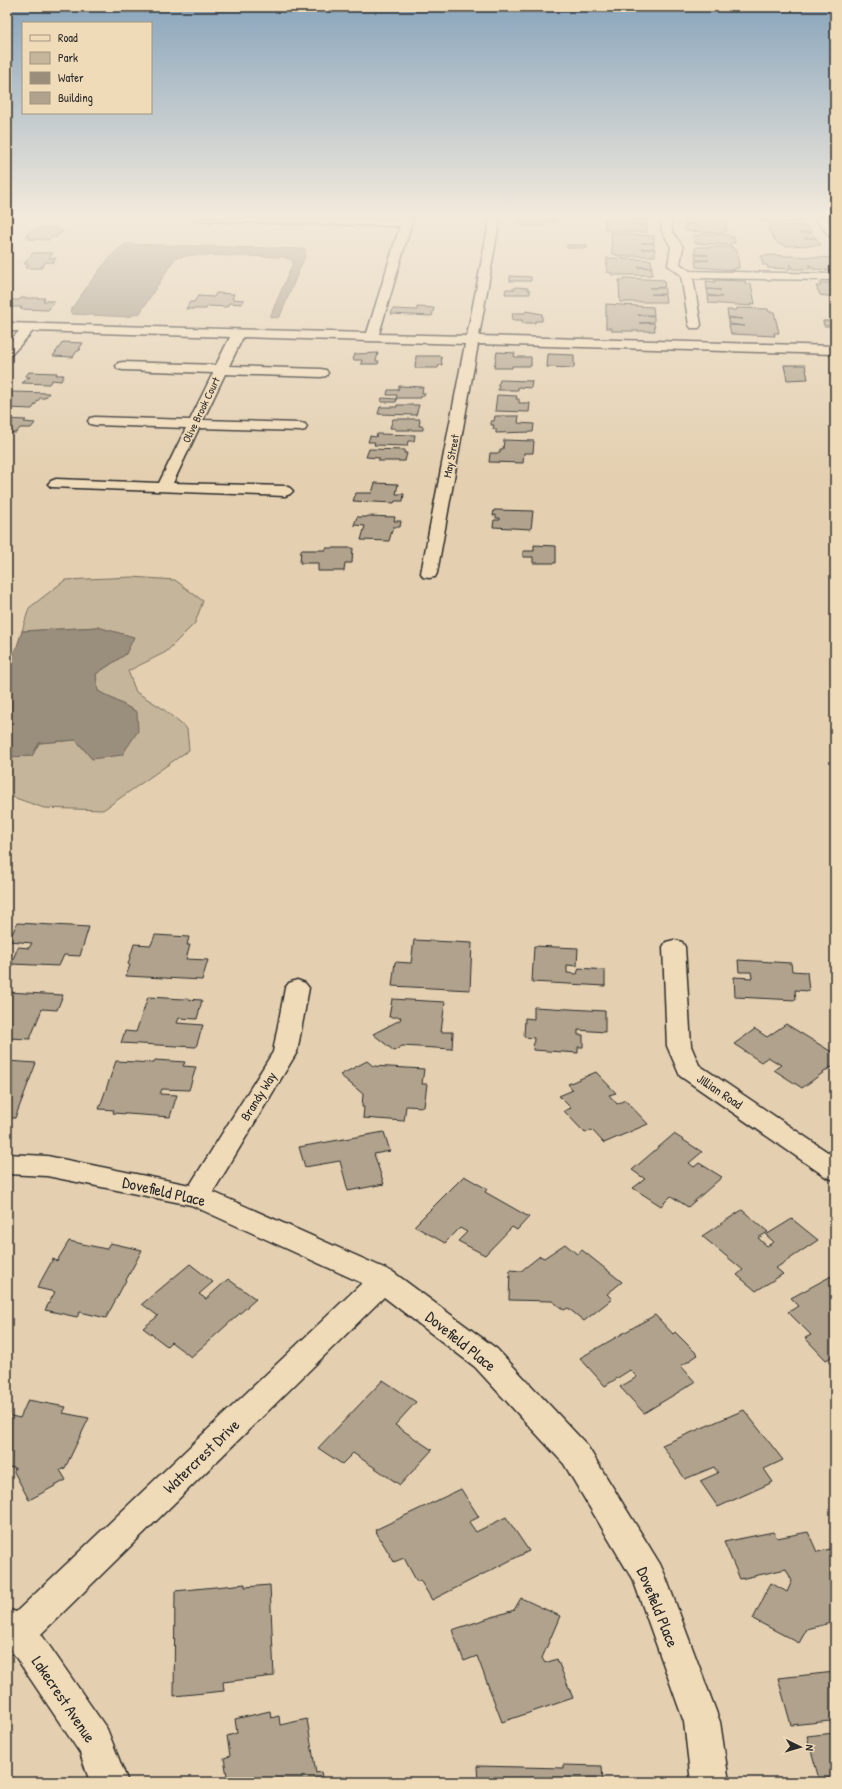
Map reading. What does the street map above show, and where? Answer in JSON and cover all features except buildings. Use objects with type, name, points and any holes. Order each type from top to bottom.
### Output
[{"type":"street","points":[[372,337],[383,301]]},
{"type":"street","name":"May Street","points":[[430,573],[480,301]]},
{"type":"street","points":[[691,301],[695,325]]},
{"type":"street","points":[[7,327],[835,350]]},
{"type":"street","points":[[7,351],[29,328]]},
{"type":"street","name":"Olive Brook Court","points":[[164,487],[238,334]]},
{"type":"street","points":[[123,366],[321,373]]},
{"type":"street","points":[[95,421],[300,427]]},
{"type":"street","points":[[56,484],[286,491]]},
{"type":"street","name":"Jillian Road","points":[[674,947],[679,1046],[689,1070],[835,1170]]},
{"type":"street","name":"Brandy Way","points":[[197,1196],[285,1052],[297,988]]},
{"type":"street","name":"Dovefield Place","points":[[7,1164],[47,1166],[197,1196],[383,1280],[486,1358],[575,1454],[648,1575],[702,1722],[710,1782]]},
{"type":"street","name":"Watercrest Drive","points":[[13,1628],[383,1280]]},
{"type":"street","name":"Lakecrest Avenue","points":[[13,1628],[94,1742],[109,1782]]},
{"type":"green space","points":[[132,577],[175,580],[203,601],[195,623],[166,652],[128,671],[136,692],[162,708],[187,729],[189,750],[103,810],[44,808],[7,795],[7,757],[32,756],[39,743],[76,740],[92,759],[137,712],[98,691],[96,674],[126,654],[98,627],[22,631],[29,608],[65,580]]},
{"type":"water","points":[[77,301],[147,301],[140,313],[127,317],[72,314],[70,311]]},
{"type":"water","points":[[277,301],[286,301],[280,316],[277,318],[270,317]]},
{"type":"water","points":[[98,627],[134,637],[126,654],[96,674],[98,691],[137,712],[138,731],[122,755],[92,759],[76,740],[39,743],[32,756],[7,757],[7,664],[17,646],[22,631]]}]
